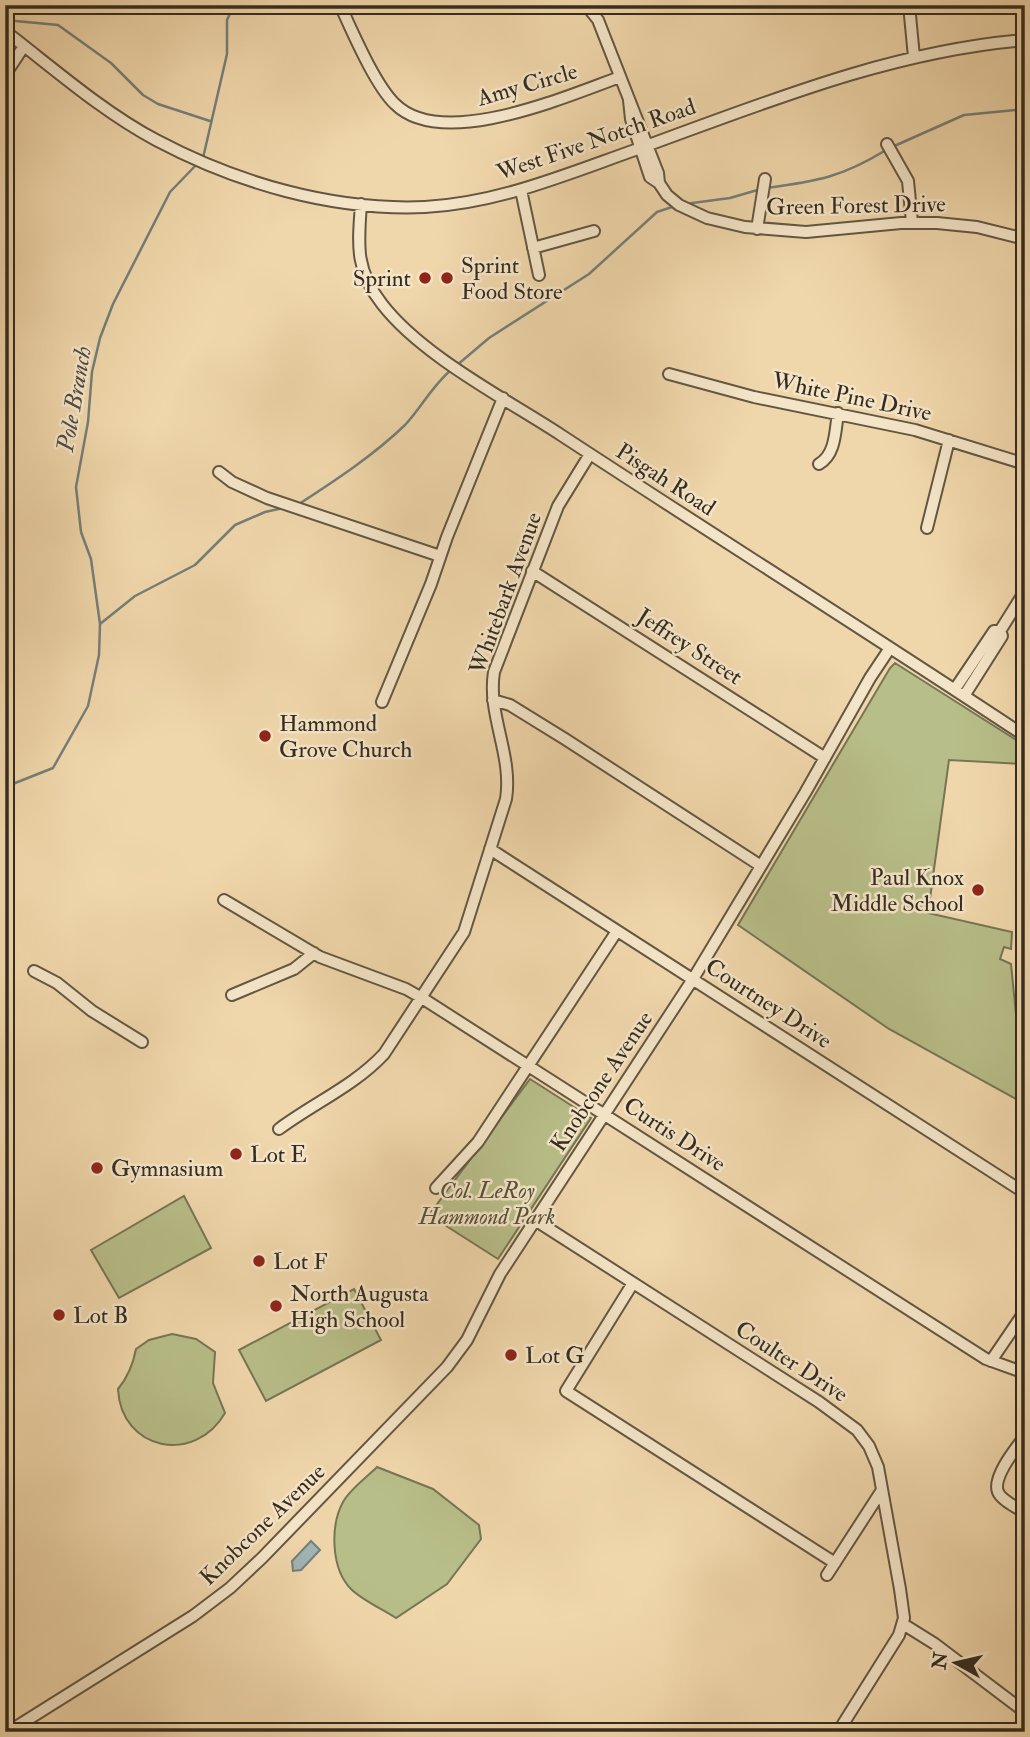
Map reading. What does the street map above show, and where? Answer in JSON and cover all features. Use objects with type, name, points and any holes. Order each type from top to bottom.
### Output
[{"type":"street","name":"Amy Circle","points":[[341,5],[372,69],[393,103],[424,121],[471,121],[518,113],[620,76]]},
{"type":"street","name":"Green Forest Drive","points":[[586,5],[598,20],[629,100],[631,119],[644,146],[650,177],[659,183],[672,200],[696,214],[757,229],[826,232],[912,222],[977,227],[1025,239]]},
{"type":"street","points":[[909,5],[914,57]]},
{"type":"street","name":"West Five Notch Road","points":[[5,31],[114,113],[165,144],[221,170],[300,195],[361,204],[427,207],[547,183],[813,87],[914,57],[1025,40]]},
{"type":"street","points":[[5,75],[24,46]]},
{"type":"street","points":[[887,144],[908,181],[912,222]]},
{"type":"street","points":[[757,229],[765,179]]},
{"type":"street","points":[[521,190],[539,275]]},
{"type":"street","name":"Pisgah Road","points":[[361,204],[359,255],[365,278],[380,302],[415,338],[503,398],[1025,736]]},
{"type":"street","points":[[533,248],[594,231]]},
{"type":"street","name":"White Pine Drive","points":[[670,374],[754,397],[891,424],[1025,464]]},
{"type":"street","points":[[382,702],[503,398]]},
{"type":"street","points":[[819,464],[826,460],[831,451],[838,413]]},
{"type":"street","points":[[927,528],[949,440]]},
{"type":"street","name":"Whitebark Avenue","points":[[279,1129],[369,1070],[384,1054],[464,932],[508,785],[506,756],[493,700],[494,672],[558,506],[590,454]]},
{"type":"street","points":[[219,472],[232,482],[267,498],[440,556]]},
{"type":"street","name":"Jeffrey Street","points":[[532,571],[825,758]]},
{"type":"street","points":[[959,692],[1002,636],[1000,631],[1025,592]]},
{"type":"street","name":"Knobcone Avenue","points":[[8,1732],[193,1616],[230,1588],[447,1367],[467,1340],[500,1273],[693,979],[825,758],[864,687],[890,648]]},
{"type":"street","points":[[493,700],[510,705],[565,739],[761,866]]},
{"type":"street","name":"Courtney Drive","points":[[491,849],[1025,1192]]},
{"type":"street","name":"Curtis Drive","points":[[224,900],[314,953],[422,998],[991,1362],[1025,1373]]},
{"type":"street","points":[[436,1188],[478,1142],[617,931]]},
{"type":"street","points":[[232,995],[294,969],[314,953]]},
{"type":"street","points":[[34,971],[57,983],[92,1011],[142,1042]]},
{"type":"street","name":"Coulter Drive","points":[[535,1220],[849,1423],[869,1446],[878,1467],[896,1562],[904,1624]]},
{"type":"street","points":[[633,1283],[566,1391],[835,1563]]},
{"type":"street","points":[[991,1362],[1025,1311]]},
{"type":"street","points":[[1025,1436],[1002,1472],[998,1490],[1000,1495],[1025,1513]]},
{"type":"street","points":[[827,1575],[882,1490]]},
{"type":"street","points":[[838,1732],[904,1624],[1025,1712]]},
{"type":"green space","points":[[895,663],[1021,743],[1025,764],[949,760],[928,913],[1012,932],[1011,949],[1004,947],[1000,959],[1011,964],[1020,1055],[1025,1068],[1025,1104],[889,1029],[738,925]]},
{"type":"green space","name":"Col. LeRoy Hammond Park","points":[[530,1079],[591,1118],[498,1259],[429,1215]]},
{"type":"green space","points":[[184,1196],[211,1248],[119,1298],[91,1250]]},
{"type":"green space","points":[[354,1289],[381,1340],[266,1401],[239,1350]]},
{"type":"green space","points":[[172,1334],[196,1339],[215,1352],[213,1383],[225,1413],[212,1429],[196,1440],[179,1445],[161,1444],[145,1438],[132,1426],[122,1410],[118,1389],[130,1370],[136,1349],[149,1340]]},
{"type":"green space","points":[[377,1467],[433,1489],[479,1525],[481,1539],[447,1584],[396,1618],[351,1589],[344,1581],[336,1559],[336,1523],[343,1502]]},
{"type":"shaded area","points":[[311,1541],[320,1550],[301,1570],[293,1571],[292,1561]]},
{"type":"waterway","name":"Pole Branch","points":[[203,158],[227,54],[227,20],[234,5]]},
{"type":"waterway","points":[[5,20],[58,25],[111,63],[143,95],[158,104],[210,121]]},
{"type":"waterway","points":[[892,147],[964,115],[1025,109]]},
{"type":"waterway","points":[[767,188],[801,183],[842,172],[886,150]]},
{"type":"waterway","name":"Pole Branch","points":[[5,787],[53,768],[88,706],[99,655],[100,624],[91,559],[81,532],[76,487],[88,422],[92,372],[100,338],[113,304],[170,192],[198,163]]},
{"type":"waterway","points":[[685,204],[730,198],[761,189]]},
{"type":"waterway","points":[[456,366],[489,338],[589,274],[657,212],[675,206]]},
{"type":"waterway","points":[[299,504],[381,447],[405,425],[451,370]]},
{"type":"waterway","points":[[100,624],[135,596],[195,565],[235,525],[265,512],[283,508]]},
{"type":"place","name":"Sprint","points":[[425,278]]},
{"type":"place","name":"Sprint Food Store","points":[[447,278]]},
{"type":"place","name":"Hammond Grove Church","points":[[265,736]]},
{"type":"place","name":"Paul Knox Middle School","points":[[978,890]]},
{"type":"place","name":"Lot E","points":[[236,1154]]},
{"type":"place","name":"Gymnasium","points":[[97,1168]]},
{"type":"place","name":"Lot F","points":[[259,1261]]},
{"type":"place","name":"North Augusta High School","points":[[276,1306]]},
{"type":"place","name":"Lot B","points":[[59,1315]]},
{"type":"place","name":"Lot G","points":[[511,1355]]}]
